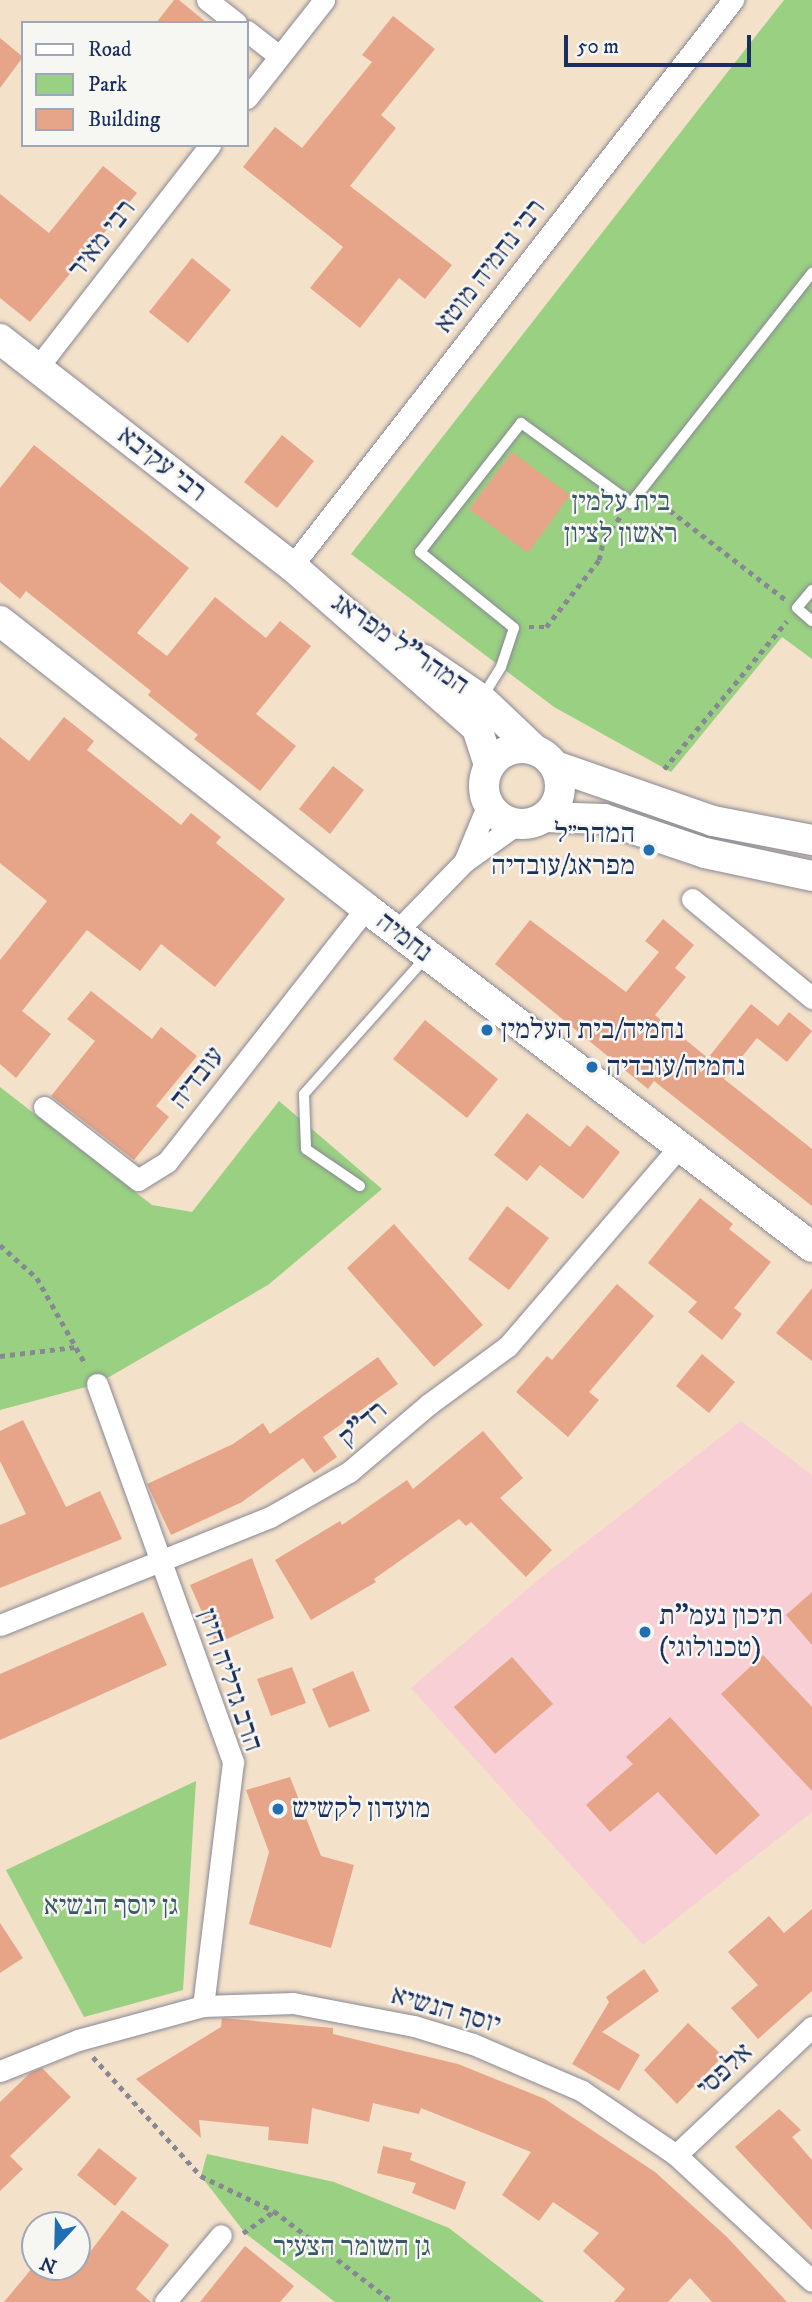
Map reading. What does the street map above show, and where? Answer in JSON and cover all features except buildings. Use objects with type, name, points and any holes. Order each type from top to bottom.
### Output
[{"type":"street","points":[[207,0],[233,21]]},
{"type":"street","points":[[248,97],[324,0]]},
{"type":"street","name":"רבי נחמיה מוטא","points":[[292,566],[733,0]]},
{"type":"street","points":[[248,32],[279,56]]},
{"type":"street","name":"רבי מאיר","points":[[38,367],[208,147]]},
{"type":"street","name":"רבי עקיבא","points":[[0,339],[323,592]]},
{"type":"street","name":"המהר\"ל מפראג","points":[[323,592],[481,699],[545,758],[713,821],[812,840]]},
{"type":"street","name":"המהר\"ל מפראג","points":[[323,592],[477,728],[489,766]]},
{"type":"street","name":"נחמיה","points":[[0,621],[427,956],[812,1247]]},
{"type":"street","points":[[397,931],[464,862],[531,820],[561,790],[545,758],[509,750],[489,766],[484,792],[488,804],[501,818],[531,820],[604,819],[705,853],[812,876]]},
{"type":"street","points":[[464,862],[488,804]]},
{"type":"street","points":[[692,899],[812,998]]},
{"type":"street","name":"עובדיה","points":[[44,1107],[138,1180],[167,1162],[366,908]]},
{"type":"street","name":"רד\"ק","points":[[0,1625],[270,1517],[349,1472],[429,1404],[508,1346],[679,1147]]},
{"type":"street","name":"הרב גדליה חיון","points":[[97,1384],[233,1762],[203,2006]]},
{"type":"street","name":"יוסף הנשיא","points":[[0,2071],[78,2040],[203,2006],[324,2007],[473,2044],[582,2091],[676,2155],[812,2281]]},
{"type":"street","name":"אלפסי","points":[[676,2155],[812,2027]]},
{"type":"street","points":[[165,2302],[221,2235]]},
{"type":"lane","points":[[481,699],[501,667],[514,628],[421,552],[521,423],[631,503],[812,273]]},
{"type":"lane","points":[[812,590],[797,608],[812,621]]},
{"type":"lane","points":[[360,1186],[306,1149],[304,1094],[427,956]]},
{"type":"path","points":[[642,489],[797,608],[664,769]]},
{"type":"path","points":[[514,628],[546,627],[599,560],[604,537],[631,503]]},
{"type":"path","points":[[0,1245],[37,1278],[97,1384]]},
{"type":"path","points":[[0,1356],[76,1347]]},
{"type":"path","points":[[78,2040],[201,2176],[274,2211],[393,2302]]},
{"type":"path","points":[[221,2235],[245,2233],[274,2211]]},
{"type":"shaded area","name":"תיכון נעמ\"ת (טכנולוגי)","points":[[741,1421],[812,1475],[812,1812],[643,1945],[411,1688],[543,1576]]},
{"type":"green space","name":"בית עלמין ראשון לציון","points":[[784,0],[812,0],[812,659],[782,637],[671,772],[554,707],[351,554]]},
{"type":"green space","points":[[0,1087],[152,1205],[192,1212],[279,1101],[382,1189],[268,1285],[97,1384],[0,1410]]},
{"type":"green space","name":"גן יוסף הנשיא","points":[[196,1781],[183,1990],[84,2017],[6,1870]]},
{"type":"green space","name":"גן השומר הצעיר","points":[[207,2154],[334,2182],[449,2228],[544,2302],[335,2302],[245,2233],[201,2176]]},
{"type":"place","name":"המהר״ל מפראג/עובדיה","points":[[649,850]]},
{"type":"place","name":"נחמיה/בית העלמין","points":[[487,1030]]},
{"type":"place","name":"נחמיה/עובדיה","points":[[592,1067]]},
{"type":"place","name":"תיכון נעמ\"ת (טכנולוגי)","points":[[645,1632]]},
{"type":"place","name":"מועדון לקשיש","points":[[278,1809]]}]
